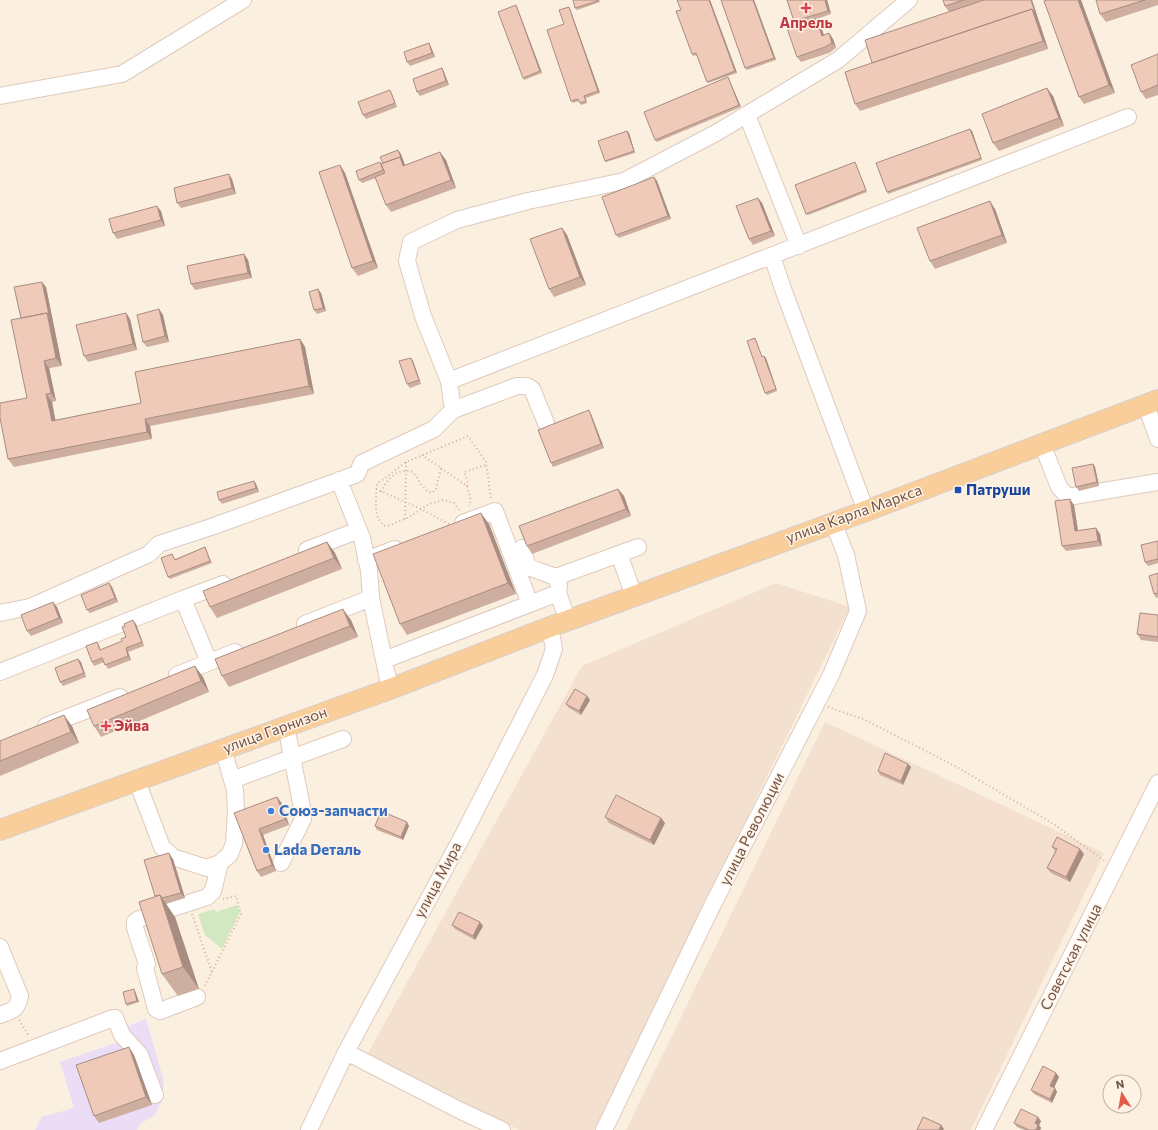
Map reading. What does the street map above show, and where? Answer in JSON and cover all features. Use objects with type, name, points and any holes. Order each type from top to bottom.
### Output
[{"type":"main road","name":"улица Карла Маркса","points":[[559,624],[866,511],[1152,402]]},
{"type":"main road","name":"улица Гарнизон","points":[[0,830],[390,689],[559,624]]},
{"type":"street","points":[[0,96],[122,74],[243,0]]},
{"type":"street","points":[[452,410],[449,381],[423,316],[408,261],[411,242],[457,220],[528,201],[624,181],[716,133],[838,60],[909,0]]},
{"type":"street","points":[[747,115],[799,246]]},
{"type":"street","points":[[449,381],[1128,117]]},
{"type":"street","points":[[772,256],[785,297],[866,511]]},
{"type":"street","points":[[0,613],[30,607],[149,554],[159,544],[211,527],[356,474],[362,462],[434,429],[452,410],[517,386],[522,385],[532,389],[546,423]]},
{"type":"street","points":[[1152,402],[1158,439]]},
{"type":"street","points":[[1042,444],[1059,487],[1068,497],[1158,482]]},
{"type":"street","points":[[338,480],[362,538],[369,570],[371,598],[390,689]]},
{"type":"street","points":[[458,524],[495,511],[530,604]]},
{"type":"street","name":"улица Революции","points":[[604,1130],[714,902],[831,676],[858,611],[846,555],[833,522]]},
{"type":"street","points":[[293,556],[359,530]]},
{"type":"street","points":[[366,560],[410,543]]},
{"type":"street","points":[[522,548],[528,567],[556,577],[638,547]]},
{"type":"street","points":[[619,554],[634,596]]},
{"type":"street","name":"улица Мира","points":[[310,1130],[346,1052],[462,837],[545,674],[554,649],[559,624],[559,586],[556,577]]},
{"type":"street","points":[[0,672],[234,579]]},
{"type":"street","points":[[384,660],[451,626],[477,616],[530,604],[558,594]]},
{"type":"street","points":[[290,630],[371,598]]},
{"type":"street","points":[[183,599],[209,662]]},
{"type":"street","points":[[166,679],[246,648]]},
{"type":"street","points":[[29,733],[137,691]]},
{"type":"street","points":[[281,863],[303,819],[303,810],[286,726]]},
{"type":"street","points":[[232,780],[343,739]]},
{"type":"street","points":[[137,781],[162,847],[173,857],[206,868],[220,863],[230,854],[234,843],[236,810],[235,790],[223,749]]},
{"type":"street","name":"Советская улица","points":[[984,1130],[1158,783]]},
{"type":"street","points":[[197,997],[160,1011],[156,1009],[145,968],[147,964],[135,928],[135,922],[139,919],[207,897],[212,890],[220,863]]},
{"type":"street","points":[[0,947],[20,996],[19,1004],[7,1012]]},
{"type":"street","points":[[0,1061],[115,1018],[122,1035],[140,1055],[155,1095]]},
{"type":"street","points":[[346,1052],[461,1111],[502,1130]]},
{"type":"path","points":[[458,524],[454,503],[443,500],[429,504],[405,519],[391,525],[384,526],[378,518],[377,484],[406,462],[468,436],[486,462],[492,512]]},
{"type":"path","points":[[422,455],[467,486]]},
{"type":"path","points":[[405,519],[406,462]]},
{"type":"path","points":[[458,524],[471,500],[467,486],[468,483],[464,472],[486,465]]},
{"type":"path","points":[[381,492],[385,484],[392,476],[406,470],[413,472],[424,488],[432,492],[436,489],[441,468]]},
{"type":"path","points":[[376,489],[458,524]]},
{"type":"path","points":[[817,704],[863,719],[955,766],[1052,823],[1116,868]]},
{"type":"path","points":[[197,997],[199,996],[212,972],[241,914],[236,896],[220,900]]},
{"type":"path","points":[[191,911],[212,972]]},
{"type":"path","points":[[7,1012],[36,1047]]},
{"type":"shaded area","points":[[776,583],[850,607],[594,1130],[519,1130],[367,1055],[582,666]]},
{"type":"shaded area","points":[[825,722],[1104,853],[971,1130],[626,1130]]},
{"type":"shaded area","points":[[146,1019],[164,1082],[162,1100],[155,1115],[140,1124],[137,1130],[35,1130],[42,1117],[74,1108],[60,1062],[121,1041],[123,1028]]},
{"type":"green space","points":[[237,905],[240,912],[222,949],[205,935],[198,914],[215,909],[216,912]]},
{"type":"building","points":[[573,0],[598,0],[598,1],[575,8]]},
{"type":"building","points":[[677,0],[709,0],[735,71],[707,82],[696,53],[692,54],[676,11],[681,10]]},
{"type":"building","points":[[721,0],[753,0],[774,58],[745,68]]},
{"type":"building","points":[[787,0],[825,0],[828,11],[794,21]]},
{"type":"building","points":[[943,0],[964,0],[945,6]]},
{"type":"building","points":[[984,0],[1031,0],[1036,15],[1032,9],[872,63],[865,40]]},
{"type":"building","points":[[1078,0],[1109,85],[1079,97],[1044,1]]},
{"type":"building","points":[[1096,0],[1145,0],[1100,14]]},
{"type":"building","points":[[516,5],[540,71],[523,78],[498,12]]},
{"type":"building","points":[[569,7],[598,91],[584,96],[586,101],[580,103],[578,99],[571,101],[547,30],[564,24],[559,10]]},
{"type":"building","points":[[1032,9],[1043,41],[855,104],[845,72]]},
{"type":"building","points":[[816,19],[822,36],[829,33],[832,43],[797,57],[787,28]]},
{"type":"building","points":[[429,43],[432,53],[407,62],[404,52]]},
{"type":"building","points":[[1158,54],[1158,85],[1141,92],[1131,65]]},
{"type":"building","points":[[442,68],[446,81],[417,92],[413,79]]},
{"type":"building","points":[[728,77],[739,105],[655,140],[644,112]]},
{"type":"building","points":[[1047,88],[1059,118],[993,143],[982,114]]},
{"type":"building","points":[[390,90],[395,103],[363,115],[358,102]]},
{"type":"building","points":[[970,129],[981,158],[887,192],[876,163]]},
{"type":"building","points":[[627,131],[634,151],[605,161],[598,141]]},
{"type":"building","points":[[398,150],[402,160],[400,157],[383,163],[380,157]]},
{"type":"building","points":[[440,152],[451,180],[386,205],[375,177],[385,173],[381,164],[400,157],[403,166]]},
{"type":"building","points":[[380,162],[383,170],[359,180],[356,171]]},
{"type":"building","points":[[855,162],[866,190],[806,214],[795,185]]},
{"type":"building","points":[[340,165],[373,261],[352,268],[319,172]]},
{"type":"building","points":[[229,174],[232,188],[177,203],[174,188]]},
{"type":"building","points":[[654,177],[668,216],[616,235],[602,197]]},
{"type":"building","points":[[758,198],[771,231],[749,239],[736,206]]},
{"type":"building","points":[[990,201],[1002,235],[930,261],[917,228]]},
{"type":"building","points":[[157,206],[161,220],[113,233],[109,219]]},
{"type":"building","points":[[562,228],[580,277],[549,289],[530,239]]},
{"type":"building","points":[[244,254],[248,273],[191,284],[187,266]]},
{"type":"building","points":[[42,282],[49,315],[47,313],[21,318],[14,287]]},
{"type":"building","points":[[318,289],[323,308],[314,310],[309,292]]},
{"type":"building","points":[[159,309],[165,336],[143,342],[137,315]]},
{"type":"building","points":[[47,313],[56,358],[44,361],[51,393],[46,394],[52,421],[141,403],[135,372],[300,339],[309,386],[145,419],[147,432],[8,459],[0,418],[0,403],[27,398],[11,320]]},
{"type":"building","points":[[126,313],[133,344],[84,356],[76,325]]},
{"type":"building","points":[[755,338],[762,357],[764,356],[776,389],[765,393],[747,341]]},
{"type":"building","points":[[411,358],[419,380],[407,384],[399,361]]},
{"type":"building","points":[[589,410],[601,444],[551,463],[538,430]]},
{"type":"building","points":[[1093,464],[1097,482],[1076,487],[1072,468]]},
{"type":"building","points":[[254,481],[256,488],[219,500],[217,492]]},
{"type":"building","points":[[618,489],[626,509],[527,546],[519,526]]},
{"type":"building","points":[[1070,499],[1075,531],[1096,528],[1098,541],[1062,546],[1055,501]]},
{"type":"building","points":[[481,513],[508,583],[400,624],[373,554]]},
{"type":"building","points":[[1158,541],[1158,559],[1145,562],[1141,545]]},
{"type":"building","points":[[327,542],[334,558],[210,607],[203,591]]},
{"type":"building","points":[[205,547],[210,561],[168,577],[161,558],[172,554],[175,560]]},
{"type":"building","points":[[1158,573],[1158,593],[1154,594],[1149,576]]},
{"type":"building","points":[[109,583],[115,598],[87,610],[81,595]]},
{"type":"building","points":[[53,602],[59,618],[27,631],[21,615]]},
{"type":"building","points":[[343,609],[350,626],[222,676],[215,659]]},
{"type":"building","points":[[1140,613],[1158,615],[1158,637],[1137,634]]},
{"type":"building","points":[[133,620],[142,642],[126,648],[128,656],[105,665],[102,658],[92,662],[86,646],[97,642],[100,650],[122,641],[121,639],[126,637],[122,627],[125,626],[124,624]]},
{"type":"building","points":[[78,659],[84,673],[60,682],[55,668]]},
{"type":"building","points":[[195,666],[201,681],[94,726],[87,710]]},
{"type":"building","points":[[575,689],[587,696],[579,711],[566,704]]},
{"type":"building","points":[[64,715],[71,732],[0,761],[0,741]]},
{"type":"building","points":[[885,753],[908,764],[901,781],[878,771]]},
{"type":"building","points":[[616,795],[661,818],[650,840],[605,817]]},
{"type":"building","points":[[277,797],[285,819],[259,829],[272,865],[257,871],[234,813]]},
{"type":"building","points":[[381,811],[407,822],[401,837],[375,826]]},
{"type":"building","points":[[1057,837],[1080,849],[1066,877],[1047,868],[1057,849],[1052,847]]},
{"type":"building","points":[[169,853],[181,893],[162,898],[160,895],[155,896],[144,860]]},
{"type":"building","points":[[160,895],[183,967],[162,974],[139,902]]},
{"type":"building","points":[[459,912],[480,922],[473,936],[452,925]]},
{"type":"building","points":[[134,989],[137,1001],[126,1004],[123,992]]},
{"type":"building","points":[[129,1047],[146,1097],[94,1116],[76,1065]]},
{"type":"building","points":[[1043,1066],[1056,1073],[1050,1086],[1055,1088],[1050,1099],[1031,1090]]},
{"type":"building","points":[[1021,1109],[1038,1117],[1035,1123],[1038,1125],[1036,1130],[1029,1130],[1014,1123]]},
{"type":"building","points":[[923,1117],[941,1125],[939,1130],[917,1130]]},
{"type":"place","name":"Апрель","points":[[806,8]]},
{"type":"place","name":"Патруши","points":[[958,490]]},
{"type":"place","name":"Эйва","points":[[106,726]]},
{"type":"place","name":"Союз-запчасти","points":[[271,811]]},
{"type":"place","name":"Lada Dеталь","points":[[266,850]]}]
